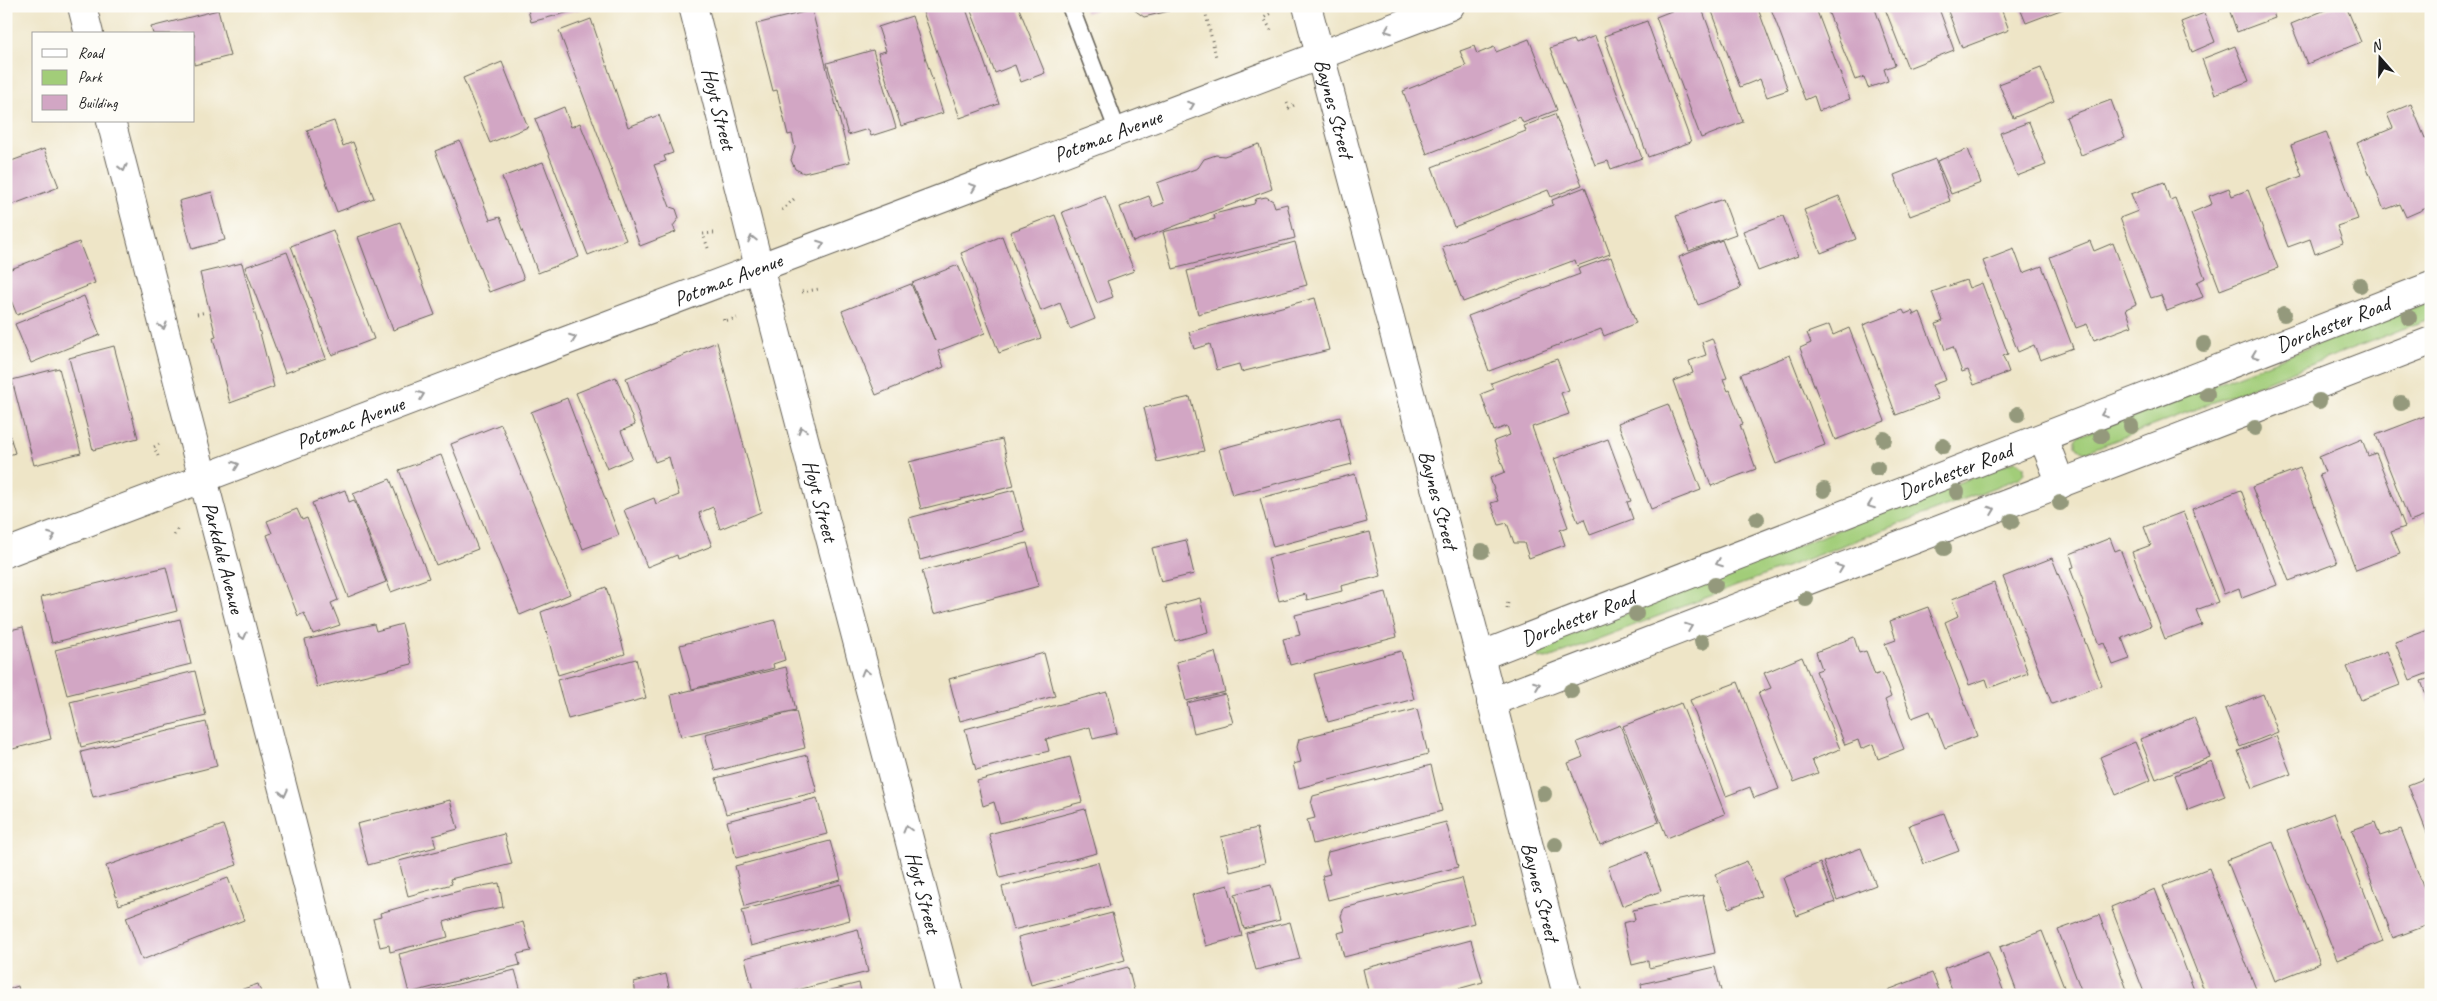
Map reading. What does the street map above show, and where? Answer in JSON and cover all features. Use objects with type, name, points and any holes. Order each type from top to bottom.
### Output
[{"type":"street","points":[[82,6],[88,32]]},
{"type":"street","name":"Hoyt Street","points":[[693,6],[759,267],[950,995]]},
{"type":"street","name":"Baynes Street","points":[[1307,6],[1319,57],[1480,656],[1567,995]]},
{"type":"street","name":"Potomac Avenue","points":[[6,553],[1450,6]]},
{"type":"street","name":"Parkdale Avenue","points":[[111,122],[336,995]]},
{"type":"street","name":"Dorchester Road","points":[[1480,656],[2431,286]]},
{"type":"street","points":[[1491,702],[2431,341]]},
{"type":"street","points":[[2043,438],[2060,484]]},
{"type":"lane","points":[[1070,6],[1118,132]]},
{"type":"path","points":[[1204,6],[1215,54]]},
{"type":"path","points":[[1264,18],[1271,30]]},
{"type":"path","points":[[782,210],[794,199]]},
{"type":"path","points":[[708,248],[703,234],[717,233]]},
{"type":"path","points":[[796,293],[819,290]]},
{"type":"path","points":[[196,314],[206,312]]},
{"type":"path","points":[[724,321],[740,318]]},
{"type":"path","points":[[154,446],[158,456]]},
{"type":"path","points":[[174,535],[179,527]]},
{"type":"green space","points":[[2431,301],[2431,318],[2085,452],[2076,446],[2076,440],[2079,436]]},
{"type":"green space","points":[[2014,461],[2024,466],[2024,473],[2019,478],[1546,659],[1540,658],[1536,654],[1536,648]]},
{"type":"building","points":[[527,6],[589,6],[589,7],[531,22]]},
{"type":"building","points":[[921,6],[965,6],[999,104],[960,118]]},
{"type":"building","points":[[969,6],[1018,6],[1045,73],[1021,82],[1015,65],[995,73]]},
{"type":"building","points":[[1084,6],[1108,6],[1108,7],[1085,13]]},
{"type":"building","points":[[1132,6],[1171,6],[1169,11],[1144,17],[1133,9]]},
{"type":"building","points":[[1684,6],[1701,6],[1743,122],[1701,138],[1656,17]]},
{"type":"building","points":[[1710,6],[1757,6],[1788,90],[1767,97],[1760,79],[1740,87]]},
{"type":"building","points":[[1770,6],[1815,6],[1850,99],[1819,111],[1814,96],[1805,100]]},
{"type":"building","points":[[1826,6],[1874,6],[1895,65],[1884,69],[1888,81],[1868,88],[1864,77],[1855,80]]},
{"type":"building","points":[[1884,6],[1938,6],[1954,50],[1908,68]]},
{"type":"building","points":[[1946,6],[2000,6],[2009,30],[1962,48]]},
{"type":"building","points":[[2019,6],[2071,6],[2026,23]]},
{"type":"building","points":[[2228,6],[2271,6],[2275,18],[2237,32]]},
{"type":"building","points":[[2335,6],[2346,6],[2361,42],[2307,64],[2291,24]]},
{"type":"building","points":[[218,10],[230,56],[195,65],[195,32],[152,32],[151,27]]},
{"type":"building","points":[[812,10],[850,162],[804,173],[795,169],[791,160],[795,148],[792,134],[788,135],[777,90],[773,91],[756,24]]},
{"type":"building","points":[[2204,13],[2215,42],[2192,52],[2181,22]]},
{"type":"building","points":[[912,16],[943,113],[901,126],[878,53],[886,51],[878,27]]},
{"type":"building","points":[[591,19],[628,127],[659,115],[673,153],[664,156],[666,161],[654,165],[670,207],[676,209],[679,218],[673,226],[676,232],[640,246],[559,31]]},
{"type":"building","points":[[1647,21],[1691,142],[1648,157],[1604,36]]},
{"type":"building","points":[[1595,36],[1642,158],[1611,169],[1608,161],[1595,165],[1550,48],[1573,40],[1575,44]]},
{"type":"building","points":[[1529,39],[1557,110],[1523,123],[1520,117],[1427,154],[1403,91],[1466,66],[1460,51],[1474,46],[1477,54],[1494,47],[1496,52]]},
{"type":"building","points":[[2235,46],[2249,81],[2215,94],[2202,59]]},
{"type":"building","points":[[873,50],[896,128],[871,136],[868,129],[848,135],[827,63]]},
{"type":"building","points":[[502,62],[528,127],[490,143],[463,78]]},
{"type":"building","points":[[2041,68],[2054,101],[2013,118],[1999,84]]},
{"type":"building","points":[[2111,100],[2125,138],[2081,155],[2066,117]]},
{"type":"building","points":[[2411,104],[2425,138],[2428,137],[2431,145],[2431,206],[2406,217],[2400,204],[2384,210],[2357,143],[2393,128],[2387,114]]},
{"type":"building","points":[[564,107],[571,127],[580,123],[626,240],[588,255],[535,119]]},
{"type":"building","points":[[1555,114],[1582,185],[1551,197],[1548,190],[1454,227],[1432,167],[1526,131],[1524,126]]},
{"type":"building","points":[[334,121],[343,146],[353,142],[374,198],[337,212],[307,130]]},
{"type":"building","points":[[2029,122],[2046,165],[2017,176],[2000,133]]},
{"type":"building","points":[[2326,132],[2358,219],[2337,226],[2343,243],[2315,254],[2310,239],[2288,247],[2266,189],[2302,176],[2291,145]]},
{"type":"building","points":[[460,141],[490,220],[500,217],[524,279],[489,292],[435,151]]},
{"type":"building","points":[[1259,144],[1272,189],[1133,242],[1120,207],[1149,196],[1153,207],[1164,203],[1157,183],[1198,168],[1204,159],[1216,155],[1224,156]]},
{"type":"building","points":[[44,149],[59,187],[6,207],[6,163]]},
{"type":"building","points":[[1968,149],[1981,183],[1951,194],[1937,161]]},
{"type":"building","points":[[1935,159],[1950,201],[1910,216],[1894,175]]},
{"type":"building","points":[[543,162],[579,257],[538,273],[502,177]]},
{"type":"building","points":[[2164,182],[2170,200],[2175,198],[2205,278],[2197,282],[2203,297],[2167,311],[2161,295],[2151,298],[2120,218],[2138,211],[2131,194]]},
{"type":"building","points":[[1585,187],[1610,254],[1577,266],[1575,260],[1463,302],[1442,247],[1553,205],[1552,200]]},
{"type":"building","points":[[2229,188],[2232,196],[2248,190],[2278,268],[2220,290],[2191,213],[2212,204],[2209,196]]},
{"type":"building","points":[[212,192],[225,240],[192,249],[179,201]]},
{"type":"building","points":[[1105,196],[1134,271],[1107,281],[1113,297],[1097,303],[1062,212]]},
{"type":"building","points":[[1839,196],[1856,239],[1821,253],[1804,210]]},
{"type":"building","points":[[1266,197],[1273,201],[1275,207],[1287,204],[1295,238],[1173,269],[1163,232],[1215,219],[1214,214],[1254,204],[1256,199]]},
{"type":"building","points":[[1723,199],[1736,234],[1689,251],[1676,216]]},
{"type":"building","points":[[1055,215],[1095,319],[1070,329],[1060,303],[1041,311],[1010,232]]},
{"type":"building","points":[[1783,216],[1798,256],[1758,271],[1743,231]]},
{"type":"building","points":[[400,222],[435,315],[393,330],[358,237]]},
{"type":"building","points":[[333,230],[374,339],[332,355],[291,246]]},
{"type":"building","points":[[1002,236],[1041,338],[999,353],[961,253]]},
{"type":"building","points":[[1722,240],[1741,288],[1698,305],[1679,257]]},
{"type":"building","points":[[2090,241],[2094,251],[2113,243],[2136,304],[2126,309],[2132,326],[2094,340],[2087,324],[2076,328],[2050,257]]},
{"type":"building","points":[[79,242],[95,283],[17,315],[6,288],[6,271]]},
{"type":"building","points":[[1295,242],[1307,285],[1198,314],[1187,271]]},
{"type":"building","points":[[2014,249],[2023,273],[2042,266],[2073,348],[2040,360],[2034,345],[2018,352],[1983,261]]},
{"type":"building","points":[[287,252],[326,358],[285,373],[245,267]]},
{"type":"building","points":[[1611,257],[1636,323],[1604,336],[1601,329],[1489,371],[1468,316],[1580,274],[1578,269]]},
{"type":"building","points":[[242,263],[274,387],[230,403],[213,338],[216,337],[200,273]]},
{"type":"building","points":[[958,265],[985,333],[938,351],[944,367],[876,395],[842,311],[911,284],[935,341],[912,283]]},
{"type":"building","points":[[1966,280],[1969,288],[1982,283],[2008,354],[2003,356],[2009,372],[1974,385],[1968,370],[1962,372],[1953,347],[1945,350],[1936,324],[1943,321],[1932,292]]},
{"type":"building","points":[[84,296],[100,335],[31,363],[15,324]]},
{"type":"building","points":[[1315,298],[1329,350],[1241,372],[1239,364],[1217,370],[1210,344],[1194,349],[1189,332]]},
{"type":"building","points":[[1903,310],[1905,314],[1912,311],[1914,315],[1920,312],[1946,380],[1932,385],[1938,399],[1896,415],[1863,325]]},
{"type":"building","points":[[1829,325],[1833,335],[1849,328],[1885,421],[1835,440],[1800,348],[1811,343],[1807,333]]},
{"type":"building","points":[[1712,338],[1727,378],[1723,379],[1728,391],[1730,390],[1743,424],[1740,425],[1756,469],[1711,486],[1673,381],[1693,373],[1689,361],[1706,355],[1702,342]]},
{"type":"building","points":[[717,342],[761,512],[720,529],[713,507],[699,513],[712,546],[678,559],[677,555],[647,567],[624,510],[654,498],[656,504],[679,495],[669,457],[655,462],[626,378]]},
{"type":"building","points":[[114,346],[138,438],[93,450],[69,358]]},
{"type":"building","points":[[1790,355],[1825,445],[1776,464],[1741,374]]},
{"type":"building","points":[[1557,359],[1569,390],[1561,393],[1569,414],[1532,427],[1568,527],[1560,530],[1565,545],[1529,558],[1524,543],[1514,543],[1507,523],[1499,525],[1491,503],[1498,501],[1490,478],[1505,472],[1494,441],[1510,435],[1507,426],[1494,431],[1481,394],[1494,389],[1491,383]]},
{"type":"building","points":[[59,368],[81,453],[34,465],[12,380]]},
{"type":"building","points":[[616,377],[635,425],[621,431],[632,458],[607,469],[576,393]]},
{"type":"building","points":[[1190,397],[1204,451],[1157,462],[1144,408]]},
{"type":"building","points":[[567,398],[619,535],[583,549],[531,412]]},
{"type":"building","points":[[1668,404],[1701,490],[1651,509],[1618,423]]},
{"type":"building","points":[[2428,415],[2431,421],[2431,523],[2428,524],[2425,516],[2410,522],[2376,435]]},
{"type":"building","points":[[1340,417],[1352,464],[1232,495],[1219,449]]},
{"type":"building","points":[[6,422],[15,453],[6,456]]},
{"type":"building","points":[[501,424],[570,594],[520,615],[451,444]]},
{"type":"building","points":[[1002,439],[1014,486],[921,509],[909,462]]},
{"type":"building","points":[[1608,439],[1631,501],[1627,502],[1633,519],[1590,535],[1584,519],[1578,522],[1554,459]]},
{"type":"building","points":[[2362,439],[2368,456],[2376,453],[2405,527],[2391,532],[2400,553],[2356,570],[2319,474],[2325,472],[2319,457]]},
{"type":"building","points":[[441,455],[478,549],[436,565],[399,470]]},
{"type":"building","points":[[2300,468],[2337,563],[2289,581],[2252,487]]},
{"type":"building","points":[[1355,474],[1367,522],[1273,547],[1260,498]]},
{"type":"building","points":[[390,479],[429,578],[391,592],[353,494]]},
{"type":"building","points":[[345,490],[349,502],[354,500],[386,582],[348,597],[312,503]]},
{"type":"building","points":[[1014,490],[1025,532],[920,560],[909,518]]},
{"type":"building","points":[[2241,490],[2277,585],[2242,598],[2239,588],[2224,594],[2192,509]]},
{"type":"building","points":[[297,509],[302,520],[307,518],[338,600],[331,603],[340,625],[313,634],[304,613],[298,616],[267,535],[272,533],[267,521]]},
{"type":"building","points":[[2183,512],[2218,602],[2196,610],[2202,625],[2165,639],[2132,552],[2151,545],[2144,527]]},
{"type":"building","points":[[1370,532],[1381,576],[1341,586],[1342,591],[1307,600],[1306,594],[1279,601],[1268,558]]},
{"type":"building","points":[[2110,538],[2115,551],[2120,549],[2151,626],[2122,638],[2130,659],[2113,665],[2104,643],[2099,645],[2070,568],[2074,567],[2070,554]]},
{"type":"building","points":[[1186,540],[1194,574],[1161,582],[1152,548]]},
{"type":"building","points":[[1027,543],[1039,586],[934,614],[922,571]]},
{"type":"building","points":[[2052,558],[2102,685],[2052,704],[2003,577]]},
{"type":"building","points":[[166,567],[177,611],[52,643],[41,597]]},
{"type":"building","points":[[1994,583],[2028,673],[1989,688],[1986,679],[1969,685],[1945,622],[1958,616],[1952,599]]},
{"type":"building","points":[[606,587],[625,654],[558,675],[541,612]]},
{"type":"building","points":[[1386,592],[1397,637],[1290,665],[1283,639],[1300,635],[1295,615]]},
{"type":"building","points":[[1200,598],[1208,632],[1175,641],[1166,607]]},
{"type":"building","points":[[1928,607],[1977,736],[1945,748],[1930,711],[1912,718],[1885,644],[1896,640],[1890,621]]},
{"type":"building","points":[[180,619],[191,664],[67,695],[55,650]]},
{"type":"building","points":[[775,620],[785,660],[773,664],[774,668],[692,689],[680,645]]},
{"type":"building","points":[[374,624],[376,631],[402,624],[412,664],[317,687],[305,640]]},
{"type":"building","points":[[23,627],[51,739],[9,750],[6,741],[6,631]]},
{"type":"building","points":[[2431,629],[2431,672],[2410,680],[2395,642]]},
{"type":"building","points":[[1854,637],[1859,653],[1866,651],[1875,675],[1882,673],[1891,697],[1885,700],[1904,749],[1878,759],[1873,744],[1861,749],[1858,740],[1845,745],[1816,671],[1822,669],[1816,652]]},
{"type":"building","points":[[1401,651],[1414,699],[1328,722],[1314,674]]},
{"type":"building","points":[[2387,651],[2400,685],[2361,700],[2347,667]]},
{"type":"building","points":[[1215,652],[1225,692],[1186,701],[1176,662]]},
{"type":"building","points":[[1044,653],[1055,696],[960,721],[949,679]]},
{"type":"building","points":[[1802,657],[1840,749],[1812,760],[1818,773],[1794,782],[1758,693],[1771,688],[1764,673]]},
{"type":"building","points":[[636,659],[646,698],[568,719],[557,680]]},
{"type":"building","points":[[786,667],[796,710],[681,737],[671,695]]},
{"type":"building","points":[[195,671],[206,716],[81,747],[70,702]]},
{"type":"building","points":[[2431,678],[2431,708],[2421,681]]},
{"type":"building","points":[[1738,682],[1779,789],[1754,798],[1750,787],[1726,796],[1690,700]]},
{"type":"building","points":[[1107,692],[1117,733],[1093,739],[1090,727],[1046,739],[1049,751],[976,770],[965,729]]},
{"type":"building","points":[[1225,694],[1233,723],[1194,733],[1187,703]]},
{"type":"building","points":[[2263,694],[2278,732],[2240,747],[2225,709]]},
{"type":"building","points":[[1681,703],[1725,814],[1667,838],[1623,726]]},
{"type":"building","points":[[1417,709],[1428,754],[1299,788],[1293,764],[1301,762],[1297,747],[1299,739]]},
{"type":"building","points":[[796,711],[805,748],[715,771],[705,734]]},
{"type":"building","points":[[2194,717],[2210,757],[2156,779],[2140,739]]},
{"type":"building","points":[[206,722],[217,766],[93,797],[81,752]]},
{"type":"building","points":[[1620,725],[1659,822],[1600,845],[1568,763],[1583,757],[1577,742]]},
{"type":"building","points":[[2276,736],[2291,774],[2253,788],[2238,751]]},
{"type":"building","points":[[2135,742],[2151,780],[2116,795],[2100,757]]},
{"type":"building","points":[[807,755],[817,792],[726,814],[716,778]]},
{"type":"building","points":[[1070,757],[1082,802],[1000,823],[994,802],[983,806],[977,781]]},
{"type":"building","points":[[2212,761],[2225,796],[2188,810],[2175,775]]},
{"type":"building","points":[[1431,765],[1442,811],[1313,844],[1307,820],[1315,818],[1311,804],[1313,796]]},
{"type":"building","points":[[2431,776],[2431,843],[2408,785]]},
{"type":"building","points":[[817,798],[827,834],[736,858],[727,821]]},
{"type":"building","points":[[450,800],[458,829],[433,836],[436,847],[368,865],[357,824]]},
{"type":"building","points":[[1085,809],[1097,853],[1000,878],[989,834]]},
{"type":"building","points":[[1944,813],[1959,851],[1924,864],[1909,825]]},
{"type":"building","points":[[2334,813],[2383,941],[2337,960],[2287,831]]},
{"type":"building","points":[[1446,822],[1458,867],[1328,900],[1322,876],[1330,874],[1326,860],[1328,852]]},
{"type":"building","points":[[2375,822],[2380,836],[2401,829],[2431,906],[2431,924],[2393,938],[2352,830]]},
{"type":"building","points":[[223,825],[237,865],[119,905],[106,866]]},
{"type":"building","points":[[1257,828],[1265,863],[1230,872],[1221,837]]},
{"type":"building","points":[[504,834],[512,864],[450,879],[452,884],[408,896],[399,861]]},
{"type":"building","points":[[830,841],[841,880],[745,906],[735,866]]},
{"type":"building","points":[[2273,842],[2320,963],[2275,981],[2227,860]]},
{"type":"building","points":[[1861,848],[1876,885],[1837,900],[1823,862]]},
{"type":"building","points":[[1647,852],[1661,891],[1622,906],[1608,867]]},
{"type":"building","points":[[1747,861],[1761,896],[1729,908],[1715,874]]},
{"type":"building","points":[[1098,862],[1110,906],[1013,930],[1002,887]]},
{"type":"building","points":[[1820,863],[1835,902],[1797,916],[1783,878]]},
{"type":"building","points":[[2209,868],[2256,989],[2241,995],[2206,995],[2163,886]]},
{"type":"building","points":[[228,878],[244,920],[142,960],[126,917]]},
{"type":"building","points":[[1462,878],[1474,923],[1344,957],[1338,933],[1345,931],[1341,916],[1344,908]]},
{"type":"building","points":[[499,883],[503,907],[471,913],[444,922],[448,937],[390,952],[389,945],[380,947],[373,919],[381,917],[380,913],[466,889]]},
{"type":"building","points":[[841,884],[850,920],[751,946],[742,910]]},
{"type":"building","points":[[1228,885],[1242,936],[1206,946],[1192,895]]},
{"type":"building","points":[[1271,885],[1280,920],[1244,929],[1235,894]]},
{"type":"building","points":[[2155,889],[2196,995],[2145,995],[2111,907]]},
{"type":"building","points":[[1703,895],[1715,953],[1649,968],[1648,961],[1632,965],[1623,923],[1635,920],[1633,910]]},
{"type":"building","points":[[1112,913],[1125,960],[1031,985],[1018,937]]},
{"type":"building","points":[[2099,915],[2129,995],[2083,995],[2058,930]]},
{"type":"building","points":[[523,922],[531,951],[517,954],[520,965],[409,993],[399,954]]},
{"type":"building","points":[[1290,922],[1300,959],[1256,970],[1246,933]]},
{"type":"building","points":[[858,929],[868,972],[778,995],[754,995],[745,958]]},
{"type":"building","points":[[2042,931],[2067,995],[2018,995],[2000,947]]},
{"type":"building","points":[[1471,940],[1483,982],[1436,995],[1391,995],[1390,990],[1369,995],[1363,969]]},
{"type":"building","points":[[1988,951],[2005,995],[1954,995],[1944,968]]},
{"type":"building","points":[[1128,967],[1135,995],[1035,995],[1034,992]]},
{"type":"building","points":[[1715,967],[1722,995],[1643,995],[1641,984]]},
{"type":"building","points":[[515,970],[522,995],[417,995],[417,994]]},
{"type":"building","points":[[1932,973],[1941,995],[1890,995],[1888,990]]},
{"type":"building","points":[[666,974],[671,995],[636,995],[634,982]]},
{"type":"building","points":[[859,983],[862,995],[815,995],[815,994]]},
{"type":"building","points":[[258,984],[262,995],[228,995],[228,994]]},
{"type":"building","points":[[18,986],[20,995],[6,995],[6,990]]}]
